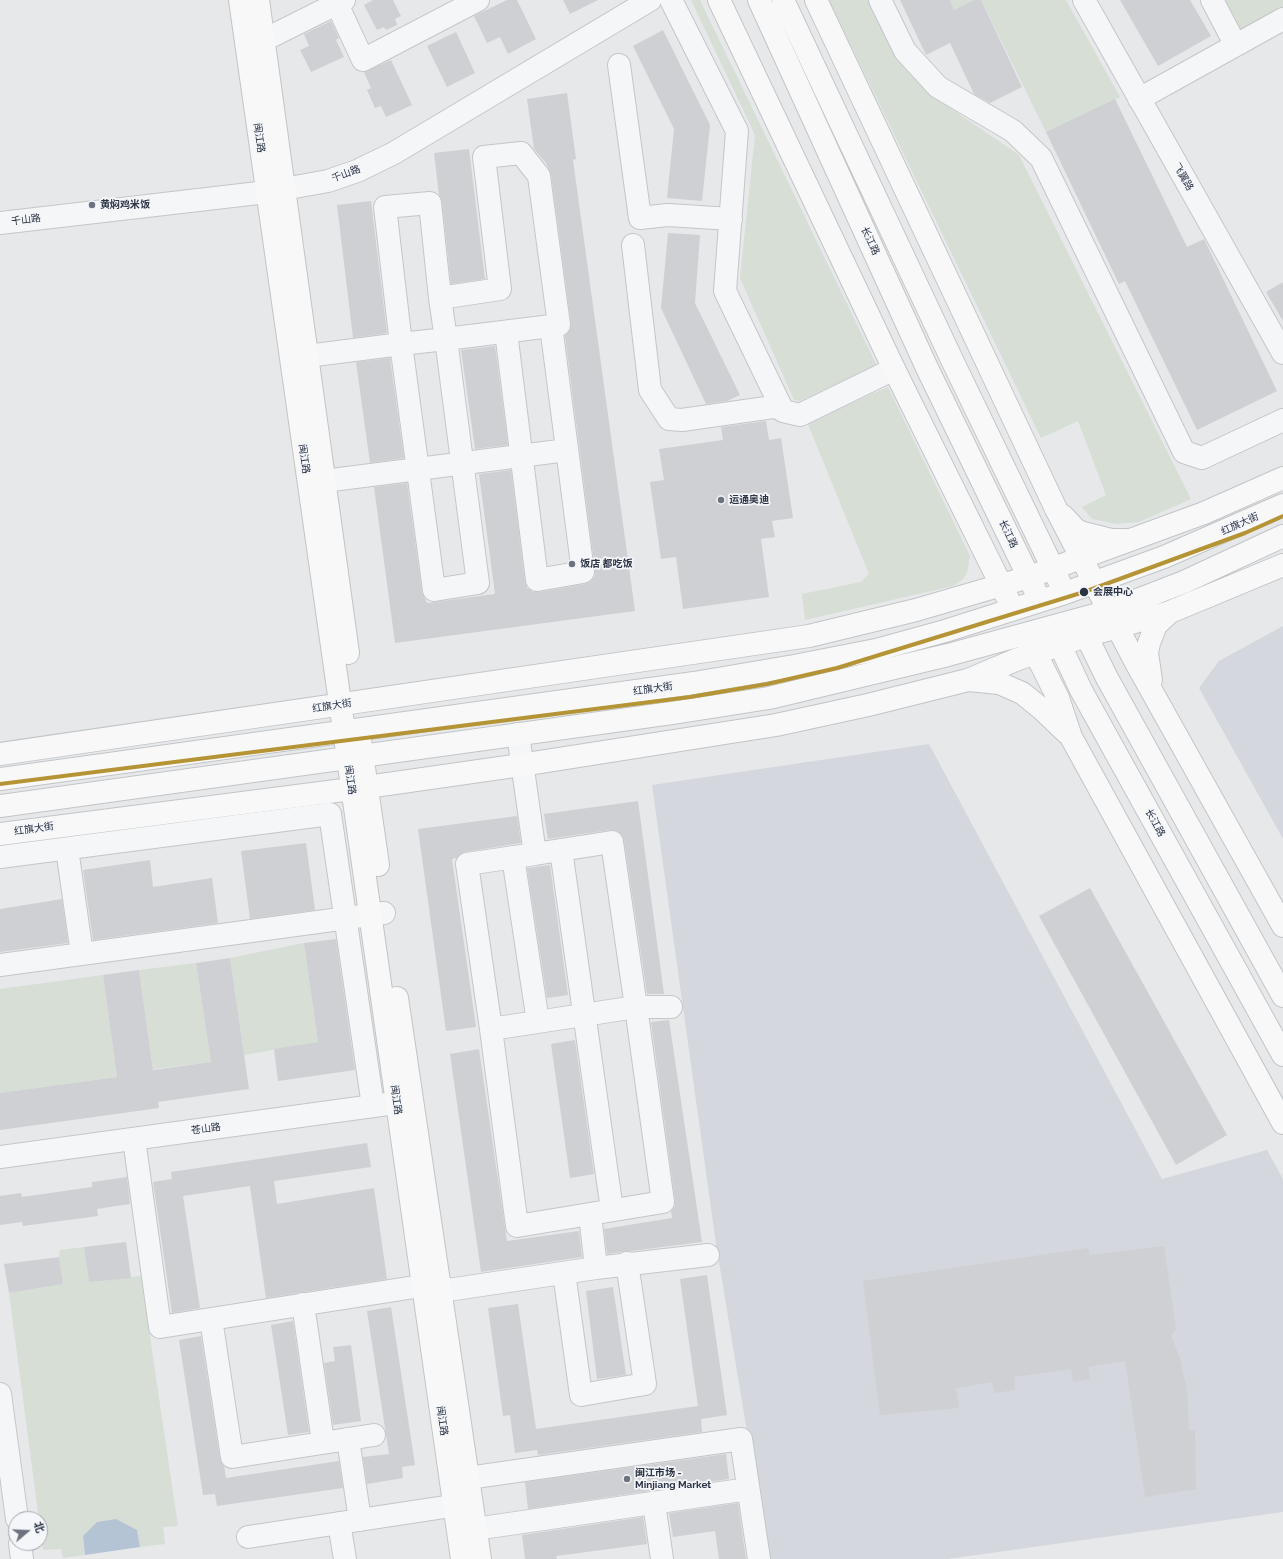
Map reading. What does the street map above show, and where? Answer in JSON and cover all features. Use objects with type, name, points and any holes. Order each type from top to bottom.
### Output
[{"type":"main road","name":"闽江路","points":[[240,0],[307,356],[324,481],[351,731],[377,914],[434,1286],[468,1478],[463,1504],[475,1529],[480,1559]]},
{"type":"main road","name":"闽江路","points":[[258,0],[264,40],[276,191],[348,704]]},
{"type":"main road","points":[[719,0],[894,368],[1058,698],[1071,737],[1283,1123]]},
{"type":"main road","name":"长江路","points":[[759,0],[927,368],[1041,602],[1081,690],[1283,1055]]},
{"type":"main road","points":[[783,0],[953,362],[1107,678],[1283,996]]},
{"type":"main road","points":[[816,0],[1056,509],[1160,706],[1283,926]]},
{"type":"main road","name":"红旗大街","points":[[0,754],[809,636],[916,610],[1029,577],[1204,513],[1283,478]]},
{"type":"main road","name":"红旗大街","points":[[0,779],[694,683],[876,650],[1041,602],[1164,557],[1283,505]]},
{"type":"main road","points":[[1056,509],[1070,524],[1083,533],[1111,540],[1134,539]]},
{"type":"main road","points":[[957,598],[975,581],[980,566],[979,548],[972,524]]},
{"type":"main road","name":"红旗大街","points":[[1113,619],[1184,582],[1283,536]]},
{"type":"main road","name":"红旗大街","points":[[0,806],[672,713],[769,698],[1026,635],[1056,636],[1113,619],[1170,612],[1283,565]]},
{"type":"main road","points":[[1160,706],[1149,674],[1147,653],[1156,625],[1170,612]]},
{"type":"main road","name":"红旗大街","points":[[0,834],[522,765],[776,725],[868,705],[968,680],[1018,659],[1036,654],[1056,636]]},
{"type":"main road","points":[[968,680],[998,683],[1022,693],[1043,710],[1071,737]]},
{"type":"main road","name":"闽江路","points":[[434,1286],[463,1504],[462,1559]]},
{"type":"street","points":[[264,40],[340,2],[363,60],[478,0]]},
{"type":"street","name":"千山路","points":[[0,223],[276,191],[357,172],[394,152],[650,0]]},
{"type":"street","points":[[670,0],[737,131],[725,291],[783,411],[800,415],[894,368]]},
{"type":"street","points":[[880,0],[905,51],[938,87],[1012,131],[1041,158],[1184,452],[1202,458],[1283,420]]},
{"type":"street","name":"飞翼路","points":[[1084,0],[1283,353]]},
{"type":"street","points":[[1212,0],[1236,44]]},
{"type":"street","points":[[1139,99],[1283,19]]},
{"type":"street","points":[[619,65],[640,218],[668,215],[731,219]]},
{"type":"street","points":[[307,356],[559,325],[539,176],[521,153],[484,158],[500,289],[440,298]]},
{"type":"street","points":[[430,203],[446,339],[478,583],[434,590],[401,344],[385,207],[430,203]]},
{"type":"street","points":[[633,245],[650,390],[669,419],[682,420],[780,406]]},
{"type":"street","points":[[506,332],[537,580],[584,572],[551,326]]},
{"type":"street","points":[[324,481],[567,450]]},
{"type":"street","points":[[518,734],[535,854]]},
{"type":"street","points":[[0,857],[330,814],[347,918],[373,1106]]},
{"type":"street","points":[[82,954],[77,847],[85,822]]},
{"type":"street","points":[[612,842],[663,1202],[517,1226],[467,864],[535,854],[612,842]]},
{"type":"street","points":[[561,850],[612,1210]]},
{"type":"street","points":[[513,857],[538,1022]]},
{"type":"street","points":[[0,965],[377,914]]},
{"type":"street","points":[[490,1029],[636,1007],[671,1007]]},
{"type":"street","name":"苍山路","points":[[0,1158],[405,1101]]},
{"type":"street","points":[[134,1139],[160,1327],[303,1304],[434,1286],[564,1273],[708,1255]]},
{"type":"street","points":[[590,1214],[596,1268]]},
{"type":"street","points":[[564,1273],[581,1395],[645,1384],[627,1264]]},
{"type":"street","points":[[303,1304],[323,1442]]},
{"type":"street","points":[[211,1319],[232,1457],[374,1435]]},
{"type":"street","points":[[0,1394],[2,1426],[16,1511]]},
{"type":"street","points":[[344,1559],[350,1521],[348,1439]]},
{"type":"street","points":[[468,1478],[741,1439],[758,1559]]},
{"type":"street","points":[[475,1529],[748,1489]]},
{"type":"street","points":[[654,1503],[662,1559]]},
{"type":"street","points":[[248,1537],[463,1504]]},
{"type":"shaded area","points":[[691,0],[700,0],[877,366],[800,401],[794,400],[740,278],[755,135]]},
{"type":"shaded area","points":[[829,0],[869,0],[897,55],[931,95],[1019,155],[1191,499],[1139,522],[1117,524],[1092,519],[1082,507],[1106,495],[1078,421],[1041,438]]},
{"type":"shaded area","points":[[950,0],[974,0],[954,10]]},
{"type":"shaded area","points":[[981,0],[1066,0],[1120,97],[1046,132]]},
{"type":"shaded area","points":[[1224,0],[1283,0],[1283,11],[1243,33]]},
{"type":"shaded area","points":[[888,387],[970,556],[967,573],[963,579],[953,586],[805,620],[802,594],[861,582],[869,574],[807,422]]},
{"type":"shaded area","points":[[1283,626],[1283,839],[1199,688],[1219,661]]},
{"type":"shaded area","points":[[929,744],[1162,1179],[1267,1150],[1283,1179],[1283,1512],[948,1559],[768,1559],[716,1244],[652,785]]},
{"type":"shaded area","points":[[304,943],[318,1042],[244,1055],[230,958]]},
{"type":"shaded area","points":[[196,963],[211,1062],[153,1069],[139,970]]},
{"type":"shaded area","points":[[103,975],[117,1077],[0,1093],[0,989]]},
{"type":"shaded area","points":[[84,1247],[89,1282],[141,1276],[178,1526],[163,1527],[165,1544],[140,1547],[137,1530],[83,1536],[85,1555],[63,1558],[61,1549],[48,1550],[48,1511],[38,1511],[9,1293],[63,1284],[59,1257],[60,1250]]},
{"type":"water","points":[[116,1519],[137,1530],[140,1547],[85,1555],[83,1536],[97,1522]]},
{"type":"building","points":[[373,0],[393,0],[401,16],[395,19],[397,25],[386,30],[384,27],[377,30],[364,5]]},
{"type":"building","points":[[507,0],[517,0],[536,39],[508,54],[500,37],[487,43],[474,16]]},
{"type":"building","points":[[563,0],[598,0],[570,14]]},
{"type":"building","points":[[900,0],[950,0],[954,10],[974,0],[981,0],[1022,87],[990,103],[974,94],[950,43],[926,55]]},
{"type":"building","points":[[1120,0],[1190,0],[1211,36],[1158,66]]},
{"type":"building","points":[[331,21],[339,38],[336,40],[344,57],[311,72],[300,50],[309,46],[304,34]]},
{"type":"building","points":[[663,30],[710,125],[702,201],[667,198],[674,129],[633,46]]},
{"type":"building","points":[[456,32],[475,73],[447,87],[427,46]]},
{"type":"building","points":[[391,60],[412,105],[386,117],[381,106],[375,108],[367,90],[371,88],[364,72]]},
{"type":"building","points":[[567,93],[576,159],[573,160],[635,611],[395,643],[374,487],[407,483],[422,592],[427,603],[495,594],[479,474],[511,470],[527,588],[533,592],[539,592],[585,584],[591,581],[595,576],[565,336],[570,330],[571,323],[551,174],[546,163],[534,149],[527,99]]},
{"type":"building","points":[[1115,99],[1187,247],[1204,239],[1277,391],[1197,430],[1125,281],[1119,284],[1046,132]]},
{"type":"building","points":[[469,149],[485,279],[451,284],[442,202],[439,195],[434,153]]},
{"type":"building","points":[[371,201],[387,333],[353,338],[337,205]]},
{"type":"building","points":[[668,233],[700,235],[695,303],[740,395],[727,401],[706,404],[661,308]]},
{"type":"building","points":[[1283,282],[1283,321],[1266,292]]},
{"type":"building","points":[[495,346],[508,445],[475,449],[461,350]]},
{"type":"building","points":[[390,358],[404,458],[370,463],[356,362]]},
{"type":"building","name":"运通奥迪","points":[[766,421],[769,440],[781,438],[793,518],[772,521],[775,537],[761,539],[769,597],[683,609],[676,557],[661,559],[650,482],[664,480],[659,449],[723,440],[721,427]]},
{"type":"building","points":[[638,801],[664,994],[647,994],[622,835],[617,831],[610,830],[548,839],[544,814]]},
{"type":"building","points":[[517,816],[521,843],[465,852],[452,859],[476,1027],[446,1031],[418,829]]},
{"type":"building","points":[[306,843],[315,910],[250,919],[241,851]]},
{"type":"building","points":[[150,860],[153,887],[212,878],[218,923],[93,940],[83,870]]},
{"type":"building","points":[[550,865],[568,995],[547,998],[527,868]]},
{"type":"building","points":[[1090,888],[1227,1135],[1176,1165],[1039,916]]},
{"type":"building","points":[[62,899],[68,943],[0,952],[0,909]]},
{"type":"building","points":[[336,939],[355,1070],[278,1081],[274,1049],[318,1042],[304,943]]},
{"type":"building","points":[[230,958],[249,1089],[158,1102],[159,1108],[0,1130],[0,1093],[117,1077],[103,975],[139,970],[153,1070],[211,1062],[196,963]]},
{"type":"building","points":[[669,1020],[702,1242],[607,1254],[604,1229],[672,1218],[671,1211],[675,1206],[675,1200],[651,1022]]},
{"type":"building","points":[[575,1040],[594,1174],[570,1178],[551,1044]]},
{"type":"building","points":[[479,1049],[507,1241],[579,1231],[582,1257],[481,1272],[450,1054]]},
{"type":"building","points":[[367,1143],[371,1167],[274,1181],[277,1204],[374,1188],[387,1279],[266,1298],[250,1186],[183,1196],[200,1308],[172,1313],[153,1182],[172,1179],[171,1172]]},
{"type":"building","points":[[127,1177],[130,1204],[97,1209],[98,1216],[23,1226],[22,1222],[0,1225],[0,1196],[21,1193],[22,1197],[92,1187],[92,1182]]},
{"type":"building","points":[[126,1242],[131,1278],[89,1282],[84,1247]]},
{"type":"building","points":[[1164,1246],[1176,1329],[1171,1335],[1180,1359],[1187,1390],[1189,1431],[1195,1430],[1196,1489],[1145,1497],[1125,1361],[1088,1367],[1090,1379],[1073,1382],[1071,1369],[1014,1377],[1015,1390],[995,1393],[992,1382],[956,1388],[959,1408],[880,1415],[863,1281],[1088,1248],[1090,1255]]},
{"type":"building","points":[[59,1257],[63,1284],[9,1293],[4,1264]]},
{"type":"building","points":[[707,1275],[727,1415],[701,1419],[702,1432],[538,1455],[537,1450],[515,1453],[510,1415],[503,1416],[488,1308],[518,1304],[536,1429],[698,1406],[680,1279]]},
{"type":"building","points":[[613,1287],[626,1375],[597,1379],[586,1291]]},
{"type":"building","points":[[391,1307],[415,1465],[402,1467],[403,1478],[367,1484],[363,1457],[389,1454],[367,1311]]},
{"type":"building","points":[[293,1321],[309,1432],[288,1435],[271,1325]]},
{"type":"building","points":[[201,1336],[220,1459],[224,1466],[226,1478],[339,1461],[343,1488],[217,1506],[215,1494],[203,1495],[179,1340]]},
{"type":"building","points":[[351,1345],[361,1421],[333,1425],[324,1363],[335,1361],[333,1347]]},
{"type":"building","name":"闽江市场 - Minjiang Market","points":[[726,1454],[729,1479],[528,1509],[525,1482]]},
{"type":"building","points":[[738,1503],[746,1559],[719,1559],[715,1531],[673,1537],[669,1513]]},
{"type":"building","points":[[643,1517],[647,1544],[556,1556],[557,1559],[525,1559],[522,1535]]},
{"type":"transit line","points":[[0,784],[690,697],[767,684],[837,668],[1084,592],[1245,533],[1283,516]]},
{"type":"place","name":"黄焖鸡米饭","points":[[92,205]]},
{"type":"place","name":"运通奥迪","points":[[721,500]]},
{"type":"place","name":"饭店 都吃饭","points":[[572,564]]},
{"type":"place","name":"会展中心","points":[[1084,592]]},
{"type":"place","name":"闽江市场 - Minjiang Market","points":[[627,1479]]}]
